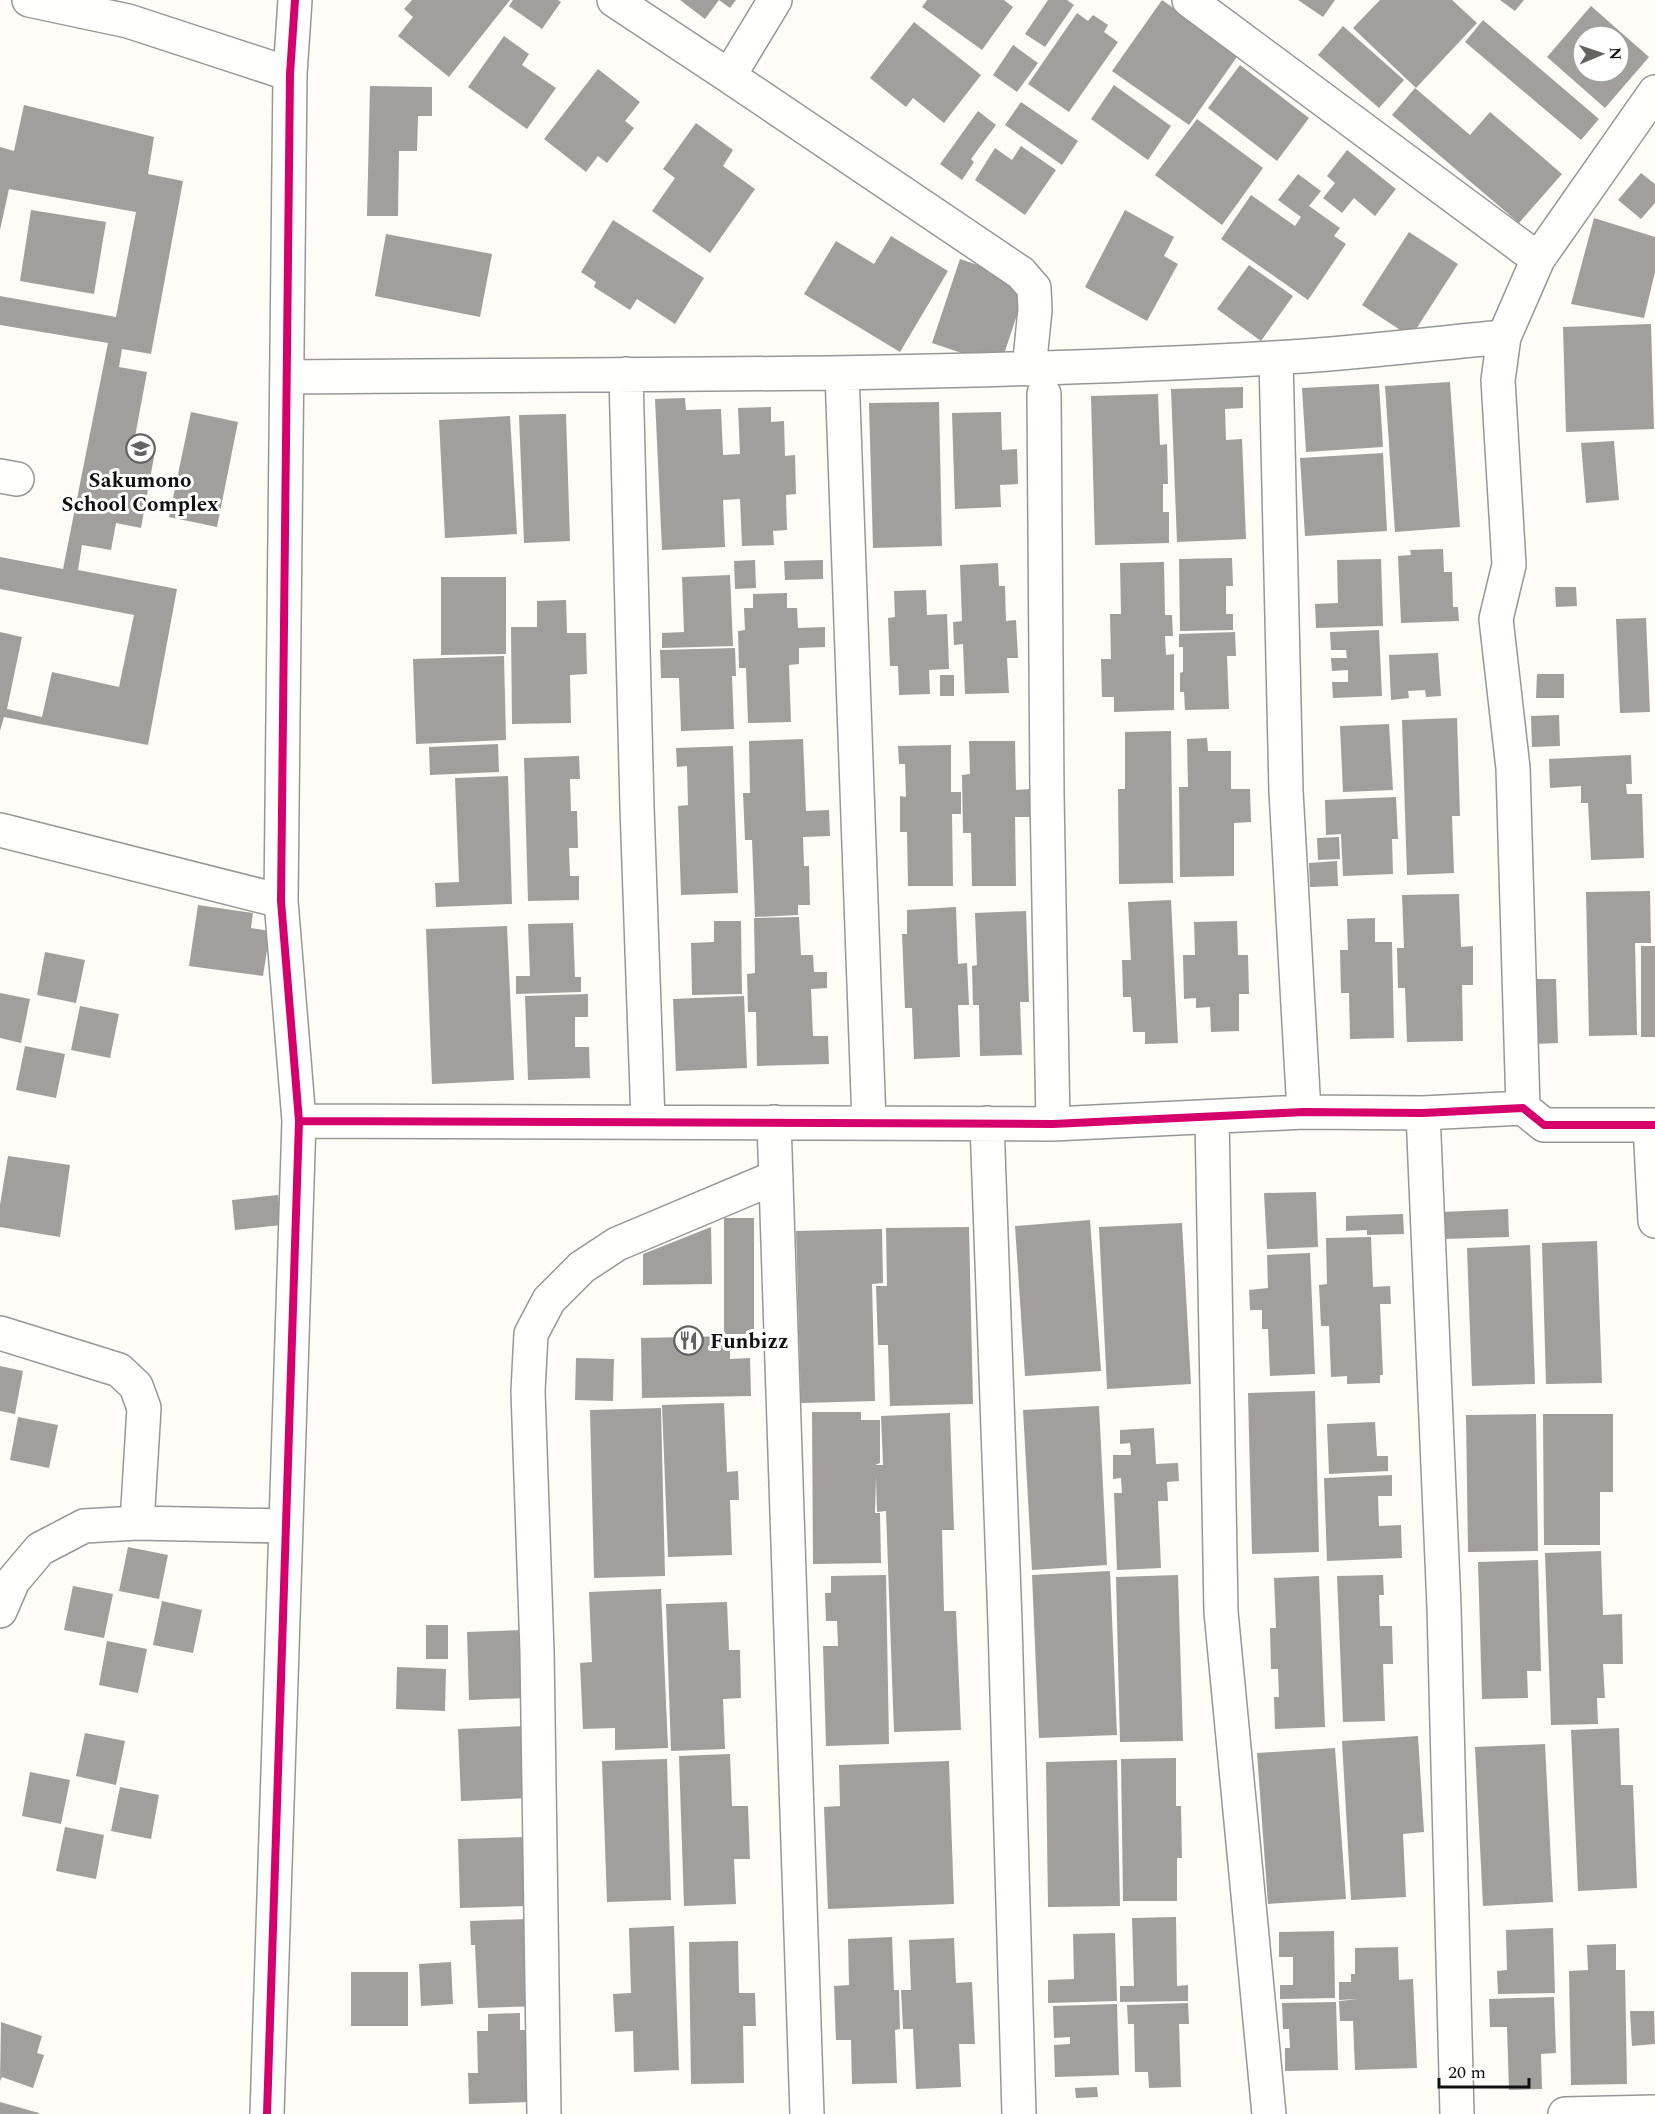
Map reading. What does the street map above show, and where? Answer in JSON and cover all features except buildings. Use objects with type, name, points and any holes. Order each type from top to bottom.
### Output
[{"type":"street","points":[[28,0],[128,21],[290,74]]},
{"type":"street","points":[[267,2114],[299,1121],[281,901],[290,74],[294,0]]},
{"type":"street","points":[[614,0],[1021,273],[1034,288],[1053,1124]]},
{"type":"street","points":[[729,76],[775,0]]},
{"type":"street","points":[[1189,0],[1538,259]]},
{"type":"street","points":[[1523,1108],[1513,768],[1496,619],[1509,565],[1498,380],[1504,337],[1538,259],[1655,92]]},
{"type":"street","points":[[287,376],[842,373],[1036,382],[1504,337]]},
{"type":"street","points":[[1276,358],[1286,791],[1304,1112]]},
{"type":"street","points":[[842,373],[869,1123]]},
{"type":"street","points":[[626,374],[648,1121]]},
{"type":"street","points":[[0,830],[281,901]]},
{"type":"street","points":[[299,1121],[1053,1124],[1304,1112],[1423,1113],[1523,1108],[1544,1125],[1653,1125],[1655,1221]]},
{"type":"street","points":[[1423,1113],[1444,1607],[1457,2114]]},
{"type":"street","points":[[1212,1117],[1221,1612],[1269,2114]]},
{"type":"street","points":[[774,1122],[807,2114]]},
{"type":"street","points":[[987,1124],[1019,2114]]},
{"type":"street","points":[[544,2114],[537,1651],[528,1391],[531,1334],[549,1300],[582,1267],[617,1244],[776,1177]]},
{"type":"street","points":[[0,1333],[119,1370],[136,1386],[144,1408],[137,1523]]},
{"type":"street","points":[[0,1611],[13,1581],[40,1549],[84,1526],[137,1523],[285,1526]]},
{"type":"street","points":[[1565,2114],[1655,2112]]},
{"type":"cycle path","points":[[267,2114],[299,1121],[281,901],[290,74],[295,0]]},
{"type":"cycle path","points":[[299,1121],[1053,1124],[1304,1112],[1423,1113],[1523,1108],[1544,1125],[1655,1125]]},
{"type":"place","name":"Sakumono School Complex","points":[[140,449]]},
{"type":"place","name":"Funbizz","points":[[689,1341]]}]
